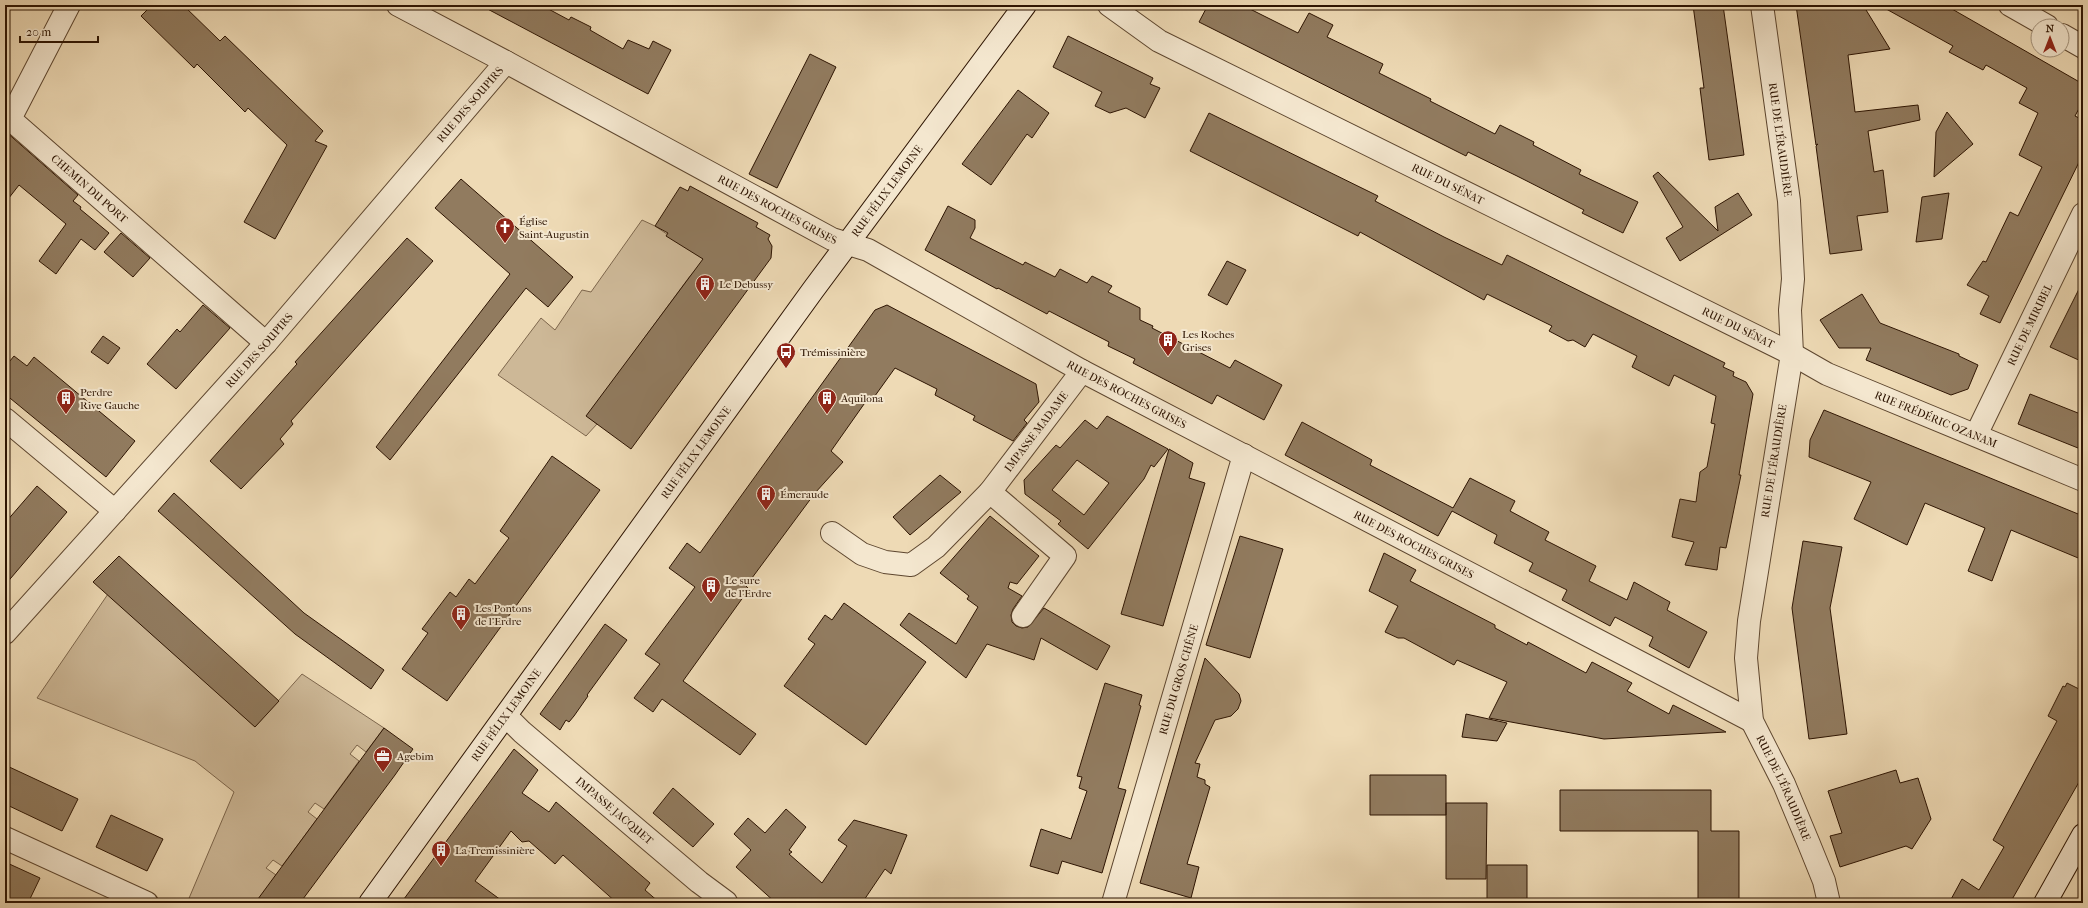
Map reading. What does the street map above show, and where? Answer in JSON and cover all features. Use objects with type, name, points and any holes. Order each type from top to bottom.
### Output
[{"type":"street","name":"CHEMIN DU PORT","points":[[69,5],[10,119],[266,343]]},
{"type":"street","name":"RUE DES ROCHES GRISES","points":[[398,5],[832,239],[868,250],[1082,371],[1752,721]]},
{"type":"street","name":"RUE FÉLIX LEMOINE","points":[[370,903],[848,244],[1025,5]]},
{"type":"street","name":"RUE DU SÉNAT","points":[[1109,5],[1159,41],[1792,354]]},
{"type":"street","name":"RUE DE L'ÉRAUDIÈRE","points":[[1762,5],[1789,201],[1793,279],[1790,310],[1792,354],[1749,621],[1746,658],[1752,721],[1784,784],[1810,844],[1824,881],[1829,903]]},
{"type":"street","points":[[2010,5],[2033,18]]},
{"type":"street","points":[[2070,40],[2083,47]]},
{"type":"street","name":"RUE DES SOUPIRS","points":[[5,633],[266,343],[506,62]]},
{"type":"street","name":"RUE DE MIRIBEL","points":[[1976,435],[2083,214]]},
{"type":"street","name":"RUE FRÉDÉRIC OZANAM","points":[[1792,354],[1827,374],[2083,480]]},
{"type":"street","name":"IMPASSE MADAME","points":[[832,533],[862,554],[885,562],[911,565],[936,547],[990,492],[1082,371]]},
{"type":"street","points":[[5,419],[115,512]]},
{"type":"street","name":"RUE DU GROS CHÊNE","points":[[1113,903],[1244,455]]},
{"type":"street","points":[[990,492],[1065,556],[1023,616]]},
{"type":"street","name":"IMPASSE JACQUET","points":[[506,716],[522,732],[726,902]]},
{"type":"street","points":[[2045,903],[2076,859],[2083,835]]},
{"type":"street","points":[[5,838],[147,903]]},
{"type":"shaded area","points":[[642,220],[655,226],[705,260],[690,276],[587,416],[597,424],[586,436],[498,375],[541,318],[555,330],[582,290],[591,292]]},
{"type":"shaded area","points":[[108,594],[255,727],[302,674],[384,728],[366,752],[357,745],[350,754],[359,761],[324,809],[315,803],[308,812],[317,819],[282,866],[273,860],[266,868],[276,875],[258,903],[187,903],[234,792],[195,761],[37,698]]},
{"type":"building","points":[[152,5],[183,5],[220,41],[225,36],[323,131],[315,141],[327,146],[275,239],[244,222],[287,145],[248,108],[245,112],[197,64],[194,68],[141,16]]},
{"type":"building","points":[[480,5],[541,5],[569,20],[571,17],[591,27],[590,30],[623,49],[628,40],[649,49],[653,41],[671,50],[648,94]]},
{"type":"building","points":[[1208,5],[1242,5],[1298,33],[1309,13],[1333,25],[1327,37],[1383,64],[1379,73],[1495,134],[1500,125],[1534,142],[1533,145],[1581,170],[1579,174],[1638,202],[1623,233],[1582,213],[1584,210],[1517,176],[1468,152],[1466,156],[1199,22]]},
{"type":"building","points":[[1693,5],[1723,5],[1744,155],[1709,160],[1700,88],[1704,88]]},
{"type":"building","points":[[1796,5],[1863,5],[1890,49],[1848,55],[1855,112],[1918,105],[1920,120],[1868,131],[1874,172],[1883,170],[1888,212],[1857,216],[1862,250],[1830,254],[1816,146],[1818,144],[1816,145]]},
{"type":"building","points":[[1879,5],[1945,5],[2030,54],[2030,58],[2038,58],[2083,84],[2083,101],[2075,116],[2083,120],[2083,154],[2000,323],[1980,314],[1989,296],[1967,285],[1983,261],[1986,262],[2010,212],[2018,216],[2042,167],[2019,155],[2038,113],[2019,103],[2027,88],[1986,65],[1983,70],[1949,52],[1953,46]]},
{"type":"building","points":[[1068,36],[1153,78],[1150,84],[1160,88],[1145,118],[1126,108],[1110,113],[1095,106],[1102,92],[1053,67]]},
{"type":"building","points":[[810,54],[836,67],[777,188],[749,174]]},
{"type":"building","points":[[1018,90],[1049,113],[1032,138],[1027,134],[991,185],[962,164]]},
{"type":"building","points":[[1947,112],[1973,144],[1934,177],[1936,132]]},
{"type":"building","points":[[1209,113],[1378,196],[1375,201],[1444,237],[1502,265],[1507,255],[1725,363],[1723,367],[1734,372],[1733,376],[1746,382],[1753,394],[1739,475],[1741,475],[1726,548],[1720,547],[1717,570],[1685,565],[1694,542],[1672,537],[1680,499],[1696,502],[1700,472],[1707,467],[1715,424],[1711,423],[1716,396],[1674,375],[1669,386],[1632,367],[1637,356],[1593,334],[1585,347],[1573,340],[1568,341],[1549,331],[1552,326],[1487,294],[1484,300],[1360,232],[1358,236],[1190,151]]},
{"type":"building","points":[[5,131],[78,195],[73,201],[81,207],[80,209],[109,233],[95,250],[81,239],[56,274],[39,261],[66,224],[19,185],[5,203]]},
{"type":"building","points":[[1658,172],[1718,231],[1715,207],[1738,193],[1752,215],[1680,261],[1666,238],[1683,227],[1653,176]]},
{"type":"building","points":[[461,179],[573,277],[548,307],[526,288],[390,460],[376,447],[510,274],[435,208]]},
{"type":"building","name":"Le Debussy","points":[[690,186],[758,223],[756,227],[770,235],[768,239],[772,246],[771,258],[631,449],[586,416],[703,259],[666,236],[668,233],[655,226],[680,187],[688,191]]},
{"type":"building","points":[[1949,193],[1942,239],[1916,242],[1922,197]]},
{"type":"building","points":[[948,206],[975,220],[975,228],[970,238],[1023,265],[1025,262],[1055,277],[1060,269],[1087,283],[1092,276],[1112,286],[1108,292],[1140,308],[1140,320],[1153,326],[1152,328],[1230,368],[1235,360],[1282,385],[1264,420],[1217,395],[1212,404],[1133,363],[1135,359],[1108,346],[1109,342],[1049,311],[1047,314],[998,288],[997,289],[925,250]]},
{"type":"building","points":[[121,233],[150,258],[133,277],[104,252]]},
{"type":"building","points":[[407,238],[433,261],[291,421],[293,424],[280,439],[284,444],[241,489],[210,461],[297,364],[295,362]]},
{"type":"building","points":[[1227,261],[1246,270],[1227,305],[1208,295]]},
{"type":"building","points":[[2083,281],[2083,362],[2050,347]]},
{"type":"building","points":[[1862,294],[1880,323],[1959,354],[1959,356],[1978,365],[1968,389],[1951,395],[1866,360],[1871,348],[1839,348],[1820,320]]},
{"type":"building","points":[[203,305],[230,328],[176,389],[147,364],[177,329],[180,332]]},
{"type":"building","points":[[887,305],[1036,384],[1039,402],[1024,420],[1027,423],[1013,441],[973,420],[975,416],[935,395],[937,389],[895,368],[872,400],[869,397],[831,451],[843,462],[815,493],[746,586],[749,589],[683,681],[756,734],[740,755],[662,699],[653,712],[634,698],[660,664],[645,654],[695,587],[669,568],[687,543],[700,553],[875,310]]},
{"type":"building","points":[[103,336],[120,348],[108,364],[91,352]]},
{"type":"building","name":"Perdre Rive Gauche","points":[[14,356],[27,366],[34,357],[135,441],[106,477],[5,394],[5,367]]},
{"type":"building","points":[[2030,394],[2083,415],[2083,450],[2018,424]]},
{"type":"building","points":[[1824,410],[2083,516],[2083,560],[2011,530],[1992,581],[1968,571],[1985,528],[1925,503],[1907,545],[1854,519],[1871,482],[1809,457],[1810,440]]},
{"type":"building","points":[[1107,416],[1168,449],[1154,467],[1151,465],[1144,479],[1088,549],[1058,524],[1061,521],[1025,494],[1024,480],[1056,445],[1060,448],[1085,420],[1097,429]],"holes":[[[1077,460],[1109,483],[1084,515],[1052,490]]]},
{"type":"building","points":[[1302,422],[1372,460],[1370,465],[1453,508],[1470,478],[1515,501],[1510,511],[1549,532],[1545,540],[1596,566],[1589,581],[1627,600],[1634,582],[1670,602],[1667,610],[1707,632],[1689,668],[1649,646],[1653,637],[1615,617],[1610,626],[1562,600],[1567,590],[1529,571],[1533,563],[1494,543],[1497,535],[1452,511],[1438,536],[1285,455]]},
{"type":"building","points":[[1169,449],[1193,463],[1189,478],[1205,483],[1163,626],[1121,614]]},
{"type":"building","points":[[552,456],[600,490],[447,701],[402,669],[428,633],[422,629],[450,592],[456,597],[469,579],[475,584],[509,538],[500,531]]},
{"type":"building","points":[[940,475],[961,492],[910,535],[893,517]]},
{"type":"building","points":[[37,486],[67,512],[5,585],[5,523]]},
{"type":"building","points":[[174,493],[304,613],[384,670],[371,689],[295,634],[158,511]]},
{"type":"building","points":[[990,516],[1039,556],[1017,584],[1010,582],[1008,588],[1022,596],[1013,609],[1011,615],[1012,622],[1016,626],[1022,628],[1028,627],[1044,608],[1110,646],[1097,670],[1041,638],[1034,660],[987,644],[966,678],[900,625],[909,613],[956,644],[978,607],[967,599],[969,596],[940,573]]},
{"type":"building","points":[[1240,536],[1283,549],[1250,658],[1206,645]]},
{"type":"building","points":[[1803,541],[1842,547],[1830,608],[1847,734],[1809,739],[1792,608]]},
{"type":"building","points":[[1384,553],[1416,570],[1410,581],[1495,625],[1495,628],[1527,645],[1528,642],[1586,673],[1592,662],[1632,683],[1627,691],[1669,714],[1673,705],[1726,732],[1604,739],[1489,718],[1507,682],[1457,660],[1454,665],[1404,638],[1398,638],[1385,632],[1398,606],[1369,591]]},
{"type":"building","points":[[119,556],[279,701],[255,727],[93,582]]},
{"type":"building","points":[[844,603],[926,662],[866,745],[784,686],[815,644],[808,639],[825,615],[832,620]]},
{"type":"building","points":[[605,624],[627,640],[587,695],[588,696],[574,716],[569,722],[566,720],[560,730],[540,714]]},
{"type":"building","points":[[1205,658],[1239,694],[1241,701],[1238,709],[1231,716],[1215,720],[1195,763],[1200,764],[1197,777],[1205,780],[1205,784],[1210,787],[1187,864],[1199,867],[1191,898],[1140,883]]},
{"type":"building","points":[[1105,683],[1142,695],[1139,705],[1141,706],[1118,788],[1126,790],[1102,873],[1062,861],[1058,874],[1030,866],[1041,829],[1071,839],[1087,791],[1079,788],[1082,777],[1077,776]]},
{"type":"building","points":[[2067,683],[2083,691],[2083,775],[2010,903],[1949,903],[1962,879],[1979,890],[2004,847],[1993,840],[2057,721],[2048,716],[2063,686],[2065,687]]},
{"type":"building","points":[[1466,714],[1507,723],[1497,741],[1462,737]]},
{"type":"building","points":[[384,728],[413,749],[395,775],[300,903],[255,903]]},
{"type":"building","points":[[514,749],[538,770],[522,793],[549,812],[556,802],[650,883],[645,890],[660,903],[617,903],[563,855],[555,864],[529,841],[522,842],[511,831],[475,881],[505,903],[401,903]]},
{"type":"building","points":[[5,765],[78,799],[62,831],[5,804]]},
{"type":"building","points":[[1896,770],[1900,783],[1918,778],[1931,819],[1912,849],[1906,846],[1840,867],[1830,836],[1842,833],[1828,791]]},
{"type":"building","points":[[1370,775],[1446,775],[1446,815],[1370,815]]},
{"type":"building","points":[[673,788],[714,824],[693,847],[653,813]]},
{"type":"building","points":[[1560,790],[1711,790],[1711,831],[1739,831],[1739,903],[1698,903],[1698,831],[1560,831]]},
{"type":"building","points":[[1446,803],[1487,803],[1486,879],[1446,879]]},
{"type":"building","points":[[786,809],[806,827],[789,850],[792,852],[789,854],[822,883],[847,846],[838,840],[854,820],[907,835],[891,874],[885,869],[862,903],[776,903],[736,867],[751,850],[734,834],[748,818],[765,833]]},
{"type":"building","points":[[111,815],[163,839],[147,871],[96,847]]},
{"type":"building","points":[[5,862],[40,878],[28,903],[5,903]]},
{"type":"building","points":[[1487,865],[1527,865],[1527,903],[1487,903]]},
{"type":"place","name":"Église Saint-Augustin","points":[[505,244]]},
{"type":"place","name":"Le Debussy","points":[[705,301]]},
{"type":"place","name":"Les Roches Grises","points":[[1168,357]]},
{"type":"place","name":"Trémissinière","points":[[786,369]]},
{"type":"place","name":"Perdre Rive Gauche","points":[[66,415]]},
{"type":"place","name":"Aquilona","points":[[827,415]]},
{"type":"place","name":"Émeraude","points":[[766,511]]},
{"type":"place","name":"Le sure de l'Erdre","points":[[711,603]]},
{"type":"place","name":"Les Pontons de l'Erdre","points":[[461,631]]},
{"type":"place","name":"Agebim","points":[[383,773]]},
{"type":"place","name":"La Tremissinière","points":[[441,867]]}]
